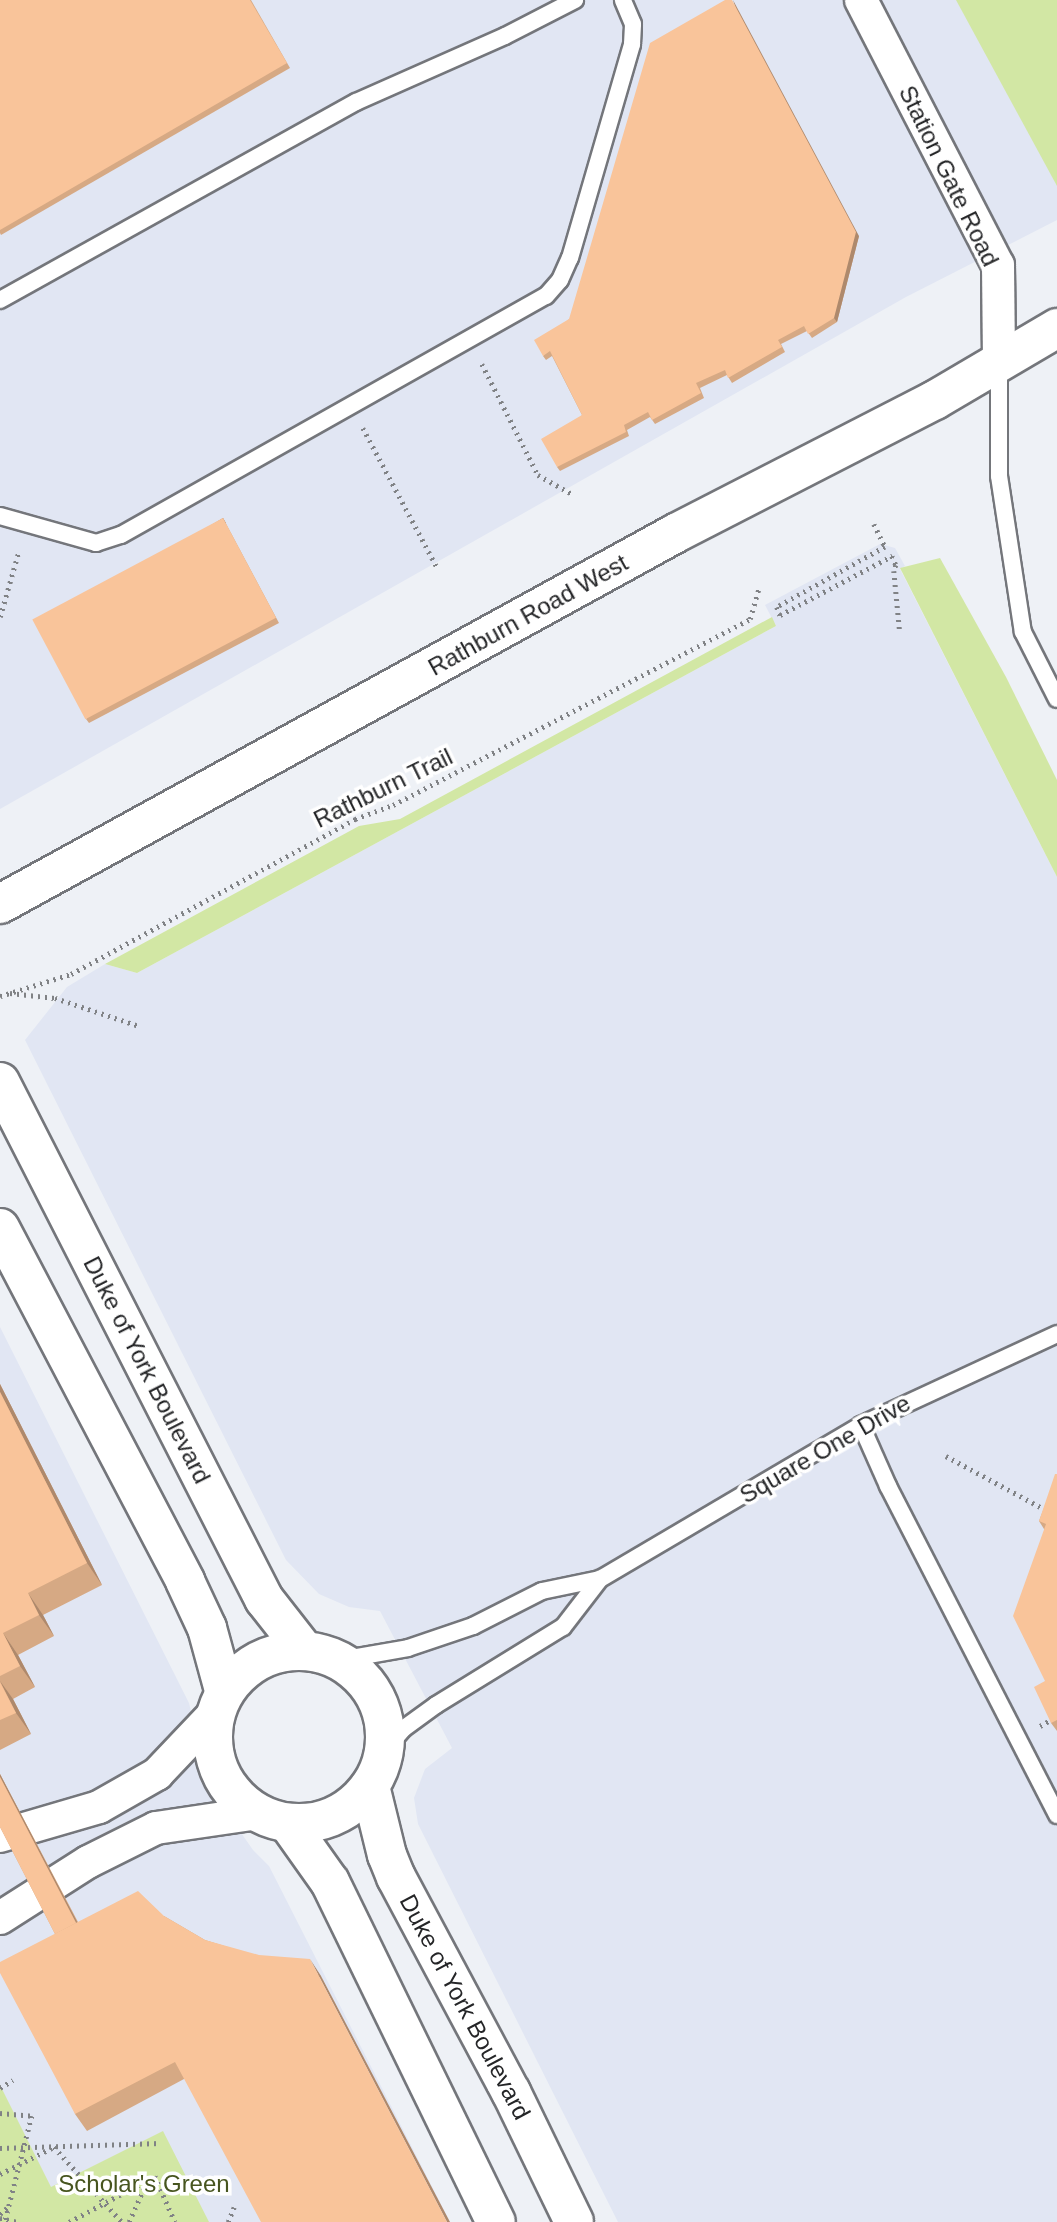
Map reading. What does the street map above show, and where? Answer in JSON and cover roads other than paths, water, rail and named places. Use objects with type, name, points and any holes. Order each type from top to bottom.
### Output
[{"type":"street","name":"Station Gate Road","points":[[861,0],[998,265],[999,361]]},
{"type":"street","name":"Rathburn Road West","points":[[0,904],[676,533],[935,400],[1057,328]]},
{"type":"street","name":"Duke of York Boulevard","points":[[0,1082],[264,1599],[322,1655]]},
{"type":"street","points":[[0,1227],[207,1628],[219,1702],[212,1743],[218,1771],[234,1796],[273,1818],[330,1882],[496,2222]]},
{"type":"street","points":[[0,1836],[99,1807],[158,1774],[246,1667],[273,1653],[322,1655],[361,1676],[377,1698],[385,1724],[385,1751],[370,1786],[348,1808],[320,1822],[273,1818],[156,1828],[88,1862],[0,1918]]},
{"type":"street","name":"Duke of York Boulevard","points":[[370,1786],[387,1855],[396,1877],[510,2092],[574,2222]]},
{"type":"lane","points":[[0,300],[356,102],[505,36],[575,0]]},
{"type":"lane","points":[[0,516],[96,543],[121,535],[546,296],[560,280],[570,258],[632,44],[633,24],[623,0]]},
{"type":"lane","points":[[999,361],[999,476],[1023,632],[1057,699]]},
{"type":"lane","name":"Square One Drive","points":[[322,1655],[408,1648],[473,1626],[542,1591],[600,1578],[861,1424],[1057,1334]]},
{"type":"lane","points":[[861,1424],[888,1486],[1057,1815]]},
{"type":"lane","name":"Square One Drive","points":[[385,1751],[403,1729],[436,1705],[563,1627],[600,1578]]},
{"type":"park label","name":"Scholar's Green","points":[[144,2184]]}]
